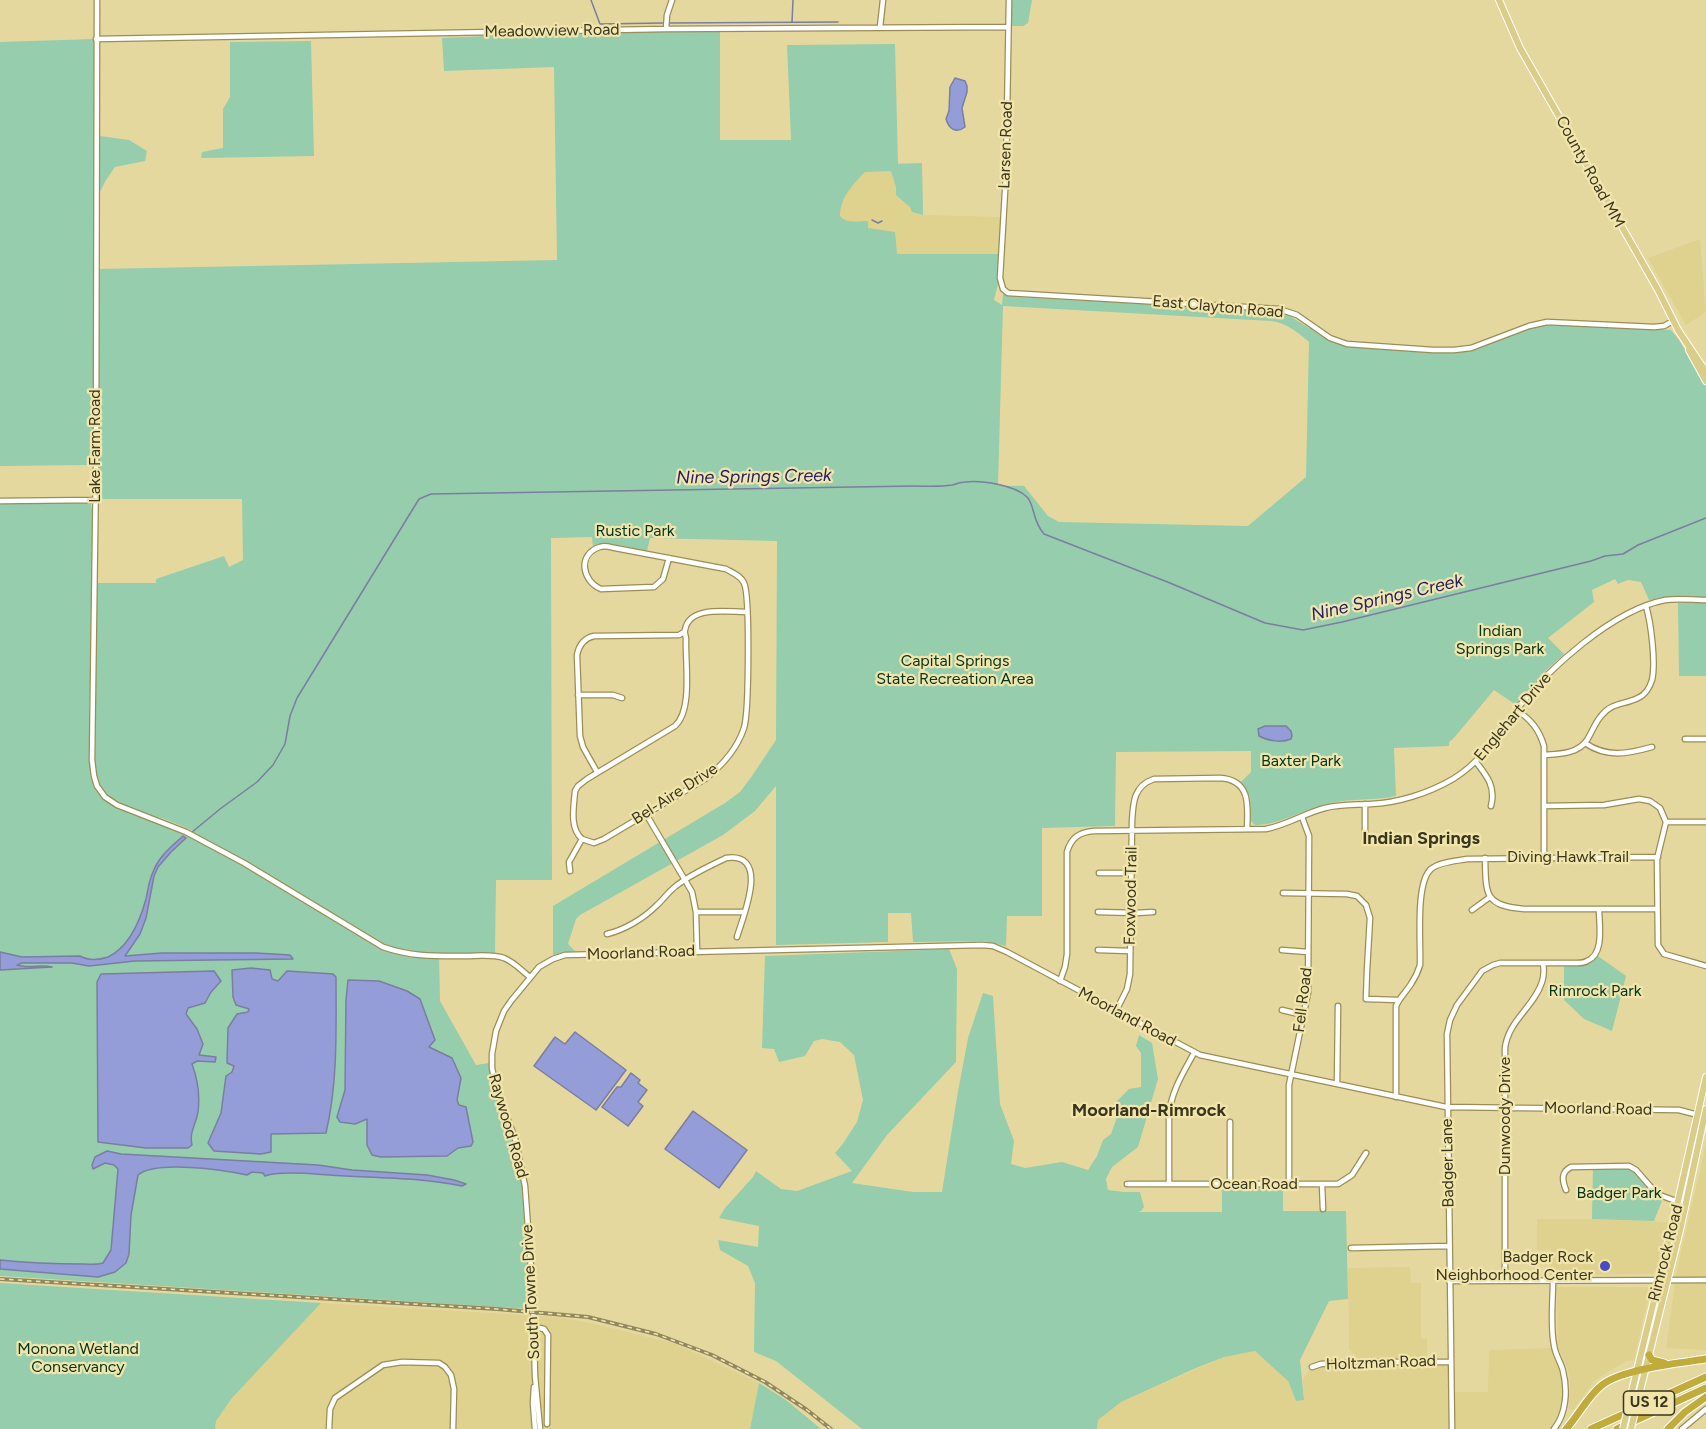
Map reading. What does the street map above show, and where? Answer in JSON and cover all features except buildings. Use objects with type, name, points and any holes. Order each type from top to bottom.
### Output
[{"type":"highway","points":[[1649,1355],[1652,1360],[1673,1365]]},
{"type":"highway","points":[[1566,1429],[1603,1384],[1616,1377],[1706,1359]]},
{"type":"highway","name":"US 12","points":[[1591,1429],[1706,1377]]},
{"type":"highway","name":"US 12","points":[[1617,1429],[1706,1388]]},
{"type":"highway","points":[[1668,1429],[1706,1397]]},
{"type":"main road","name":"County Road MM","points":[[1499,0],[1520,48],[1673,321],[1696,355],[1705,373],[1706,381]]},
{"type":"main road","name":"County Road MM","points":[[1685,341],[1692,357],[1705,373]]},
{"type":"main road","points":[[1696,355],[1706,359]]},
{"type":"main road","name":"Rimrock Road","points":[[1623,1429],[1704,1114],[1706,1077]]},
{"type":"main road","name":"Rimrock Road","points":[[1630,1429],[1646,1370],[1663,1280]]},
{"type":"street","name":"Lake Farm Road","points":[[97,0],[92,741],[94,776],[97,786],[105,797],[117,805],[189,833],[264,873],[383,947],[421,956],[502,957],[530,977]]},
{"type":"street","points":[[666,29],[667,15],[672,0]]},
{"type":"street","points":[[880,27],[883,0]]},
{"type":"street","name":"Larsen Road","points":[[1003,289],[1000,278],[1009,0]]},
{"type":"street","name":"Meadowview Road","points":[[96,39],[666,29],[1008,27]]},
{"type":"street","name":"East Clayton Road","points":[[1003,289],[1012,294],[1279,309],[1296,315],[1330,338],[1347,344],[1433,350],[1474,347],[1529,326],[1547,322],[1654,327],[1664,326],[1673,321]]},
{"type":"street","points":[[0,501],[95,500]]},
{"type":"street","points":[[601,547],[669,558],[663,579],[654,587],[601,589],[590,581],[585,568],[589,555],[601,547]]},
{"type":"street","name":"Bel-Aire Drive","points":[[582,839],[594,843],[604,839],[714,772],[728,758],[743,729],[747,711],[746,588],[740,577],[726,569],[669,558]]},
{"type":"street","name":"Englehart Drive","points":[[1060,981],[1067,954],[1067,852],[1075,837],[1086,831],[1266,829],[1277,827],[1327,807],[1391,801],[1426,791],[1453,778],[1476,762],[1541,681],[1567,657],[1615,622],[1646,606],[1671,599],[1706,600]]},
{"type":"street","points":[[1544,755],[1575,750],[1585,743],[1600,717],[1611,706],[1641,697],[1649,688],[1653,671],[1651,625],[1646,606]]},
{"type":"street","points":[[597,772],[583,747],[580,736],[578,650],[586,639],[594,636],[679,635],[684,632],[689,620],[702,613],[747,612]]},
{"type":"street","points":[[570,871],[570,862],[582,839],[578,836],[574,826],[575,791],[578,786],[597,772],[666,732],[679,722],[685,711],[686,639],[684,632]]},
{"type":"street","points":[[578,695],[613,695],[622,698]]},
{"type":"street","points":[[1517,710],[1535,725],[1544,746],[1544,857]]},
{"type":"street","points":[[1685,739],[1706,739]]},
{"type":"street","points":[[1585,743],[1603,753],[1628,752],[1652,747]]},
{"type":"street","points":[[1476,762],[1489,778],[1492,786],[1491,806]]},
{"type":"street","name":"Foxwood Trail","points":[[1116,1011],[1128,985],[1130,974],[1132,830],[1135,795],[1145,782],[1154,779],[1230,779],[1241,786],[1247,796],[1247,829]]},
{"type":"street","points":[[1544,806],[1604,805],[1644,799],[1660,808],[1666,822],[1658,857],[1657,941],[1664,954],[1706,966]]},
{"type":"street","points":[[1365,804],[1365,838]]},
{"type":"street","points":[[646,814],[692,892],[696,912],[697,951]]},
{"type":"street","name":"Fell Road","points":[[1288,1184],[1291,1075],[1308,993],[1310,836],[1302,817]]},
{"type":"street","points":[[1666,822],[1706,822]]},
{"type":"street","points":[[607,934],[617,932],[641,918],[655,908],[668,892],[685,880],[726,858],[735,856],[745,861],[750,870],[751,879],[750,897],[737,937]]},
{"type":"street","name":"Diving Hawk Trail","points":[[1399,1000],[1410,986],[1420,965],[1420,892],[1424,878],[1431,869],[1467,859],[1485,858],[1658,857]]},
{"type":"street","points":[[1485,858],[1486,880],[1490,897],[1494,902],[1506,908],[1657,909]]},
{"type":"street","points":[[1099,873],[1132,873]]},
{"type":"street","points":[[1283,893],[1347,894],[1362,900],[1368,908],[1370,918],[1366,999],[1399,1000],[1395,1016],[1396,1097]]},
{"type":"street","points":[[1472,910],[1490,897]]},
{"type":"street","name":"Badger Lane","points":[[1452,1429],[1447,1034],[1450,1020],[1457,1005],[1482,971],[1488,967],[1500,963],[1577,963],[1594,957],[1599,945],[1599,909]]},
{"type":"street","points":[[696,912],[744,912]]},
{"type":"street","points":[[1098,912],[1153,912]]},
{"type":"street","name":"Moorland Road","points":[[553,959],[565,955],[982,945],[1001,949],[1194,1053],[1448,1107],[1678,1110],[1704,1114]]},
{"type":"street","points":[[1098,950],[1130,951]]},
{"type":"street","points":[[1282,951],[1308,952]]},
{"type":"street","name":"Raywood Road","points":[[527,1209],[520,1155],[493,1078],[492,1054],[496,1031],[504,1011],[539,967],[553,959]]},
{"type":"street","name":"Dunwoody Drive","points":[[1505,1280],[1506,1038],[1537,993],[1542,982],[1544,963]]},
{"type":"street","points":[[1337,1084],[1338,1006]]},
{"type":"street","points":[[1282,1010],[1304,1015]]},
{"type":"street","points":[[1169,1184],[1170,1104],[1194,1053]]},
{"type":"street","points":[[1230,1122],[1230,1184]]},
{"type":"street","name":"Ocean Road","points":[[1127,1184],[1338,1184],[1352,1175],[1366,1153]]},
{"type":"street","points":[[1566,1190],[1563,1176],[1565,1171],[1571,1167],[1623,1165],[1636,1170],[1663,1198],[1682,1201]]},
{"type":"street","points":[[1322,1184],[1323,1209]]},
{"type":"street","name":"South Towne Drive","points":[[527,1209],[535,1327],[535,1376],[540,1429]]},
{"type":"street","points":[[1352,1248],[1449,1246]]},
{"type":"street","points":[[1553,1280],[1553,1344],[1565,1381],[1564,1410],[1554,1429]]},
{"type":"street","points":[[1449,1281],[1706,1280]]},
{"type":"street","points":[[535,1327],[547,1330],[548,1335],[548,1424]]},
{"type":"street","points":[[329,1429],[330,1411],[335,1398],[383,1365],[402,1362],[439,1363],[445,1367],[451,1375],[454,1389],[453,1429]]},
{"type":"street","name":"Holtzman Road","points":[[1312,1367],[1330,1363],[1450,1362]]},
{"type":"street","name":"South Towne Drive","points":[[535,1376],[532,1403],[535,1429]]},
{"type":"street","points":[[1682,1429],[1706,1409]]},
{"type":"shaded area","points":[[922,163],[923,215],[1001,217],[1000,254],[792,255],[791,165]]},
{"type":"shaded area","points":[[1700,239],[1706,312],[1686,325],[1648,258]]},
{"type":"shaded area","points":[[1706,1144],[1706,1350],[1666,1348],[1677,1269]]},
{"type":"shaded area","points":[[1537,1219],[1669,1222],[1657,1269],[1653,1274],[1550,1275],[1551,1250],[1537,1250]]},
{"type":"shaded area","points":[[1410,1267],[1411,1283],[1421,1283],[1421,1338],[1427,1338],[1427,1361],[1451,1362],[1453,1392],[1488,1392],[1489,1350],[1554,1348],[1563,1369],[1565,1403],[1554,1429],[1097,1429],[1098,1420],[1121,1402],[1224,1357],[1255,1351],[1288,1381],[1296,1401],[1304,1400],[1303,1379],[1312,1367],[1321,1364],[1358,1362],[1349,1349],[1348,1268]]},
{"type":"shaded area","points":[[1557,1287],[1647,1287],[1650,1290],[1634,1360],[1627,1361],[1594,1381],[1573,1410],[1569,1409],[1568,1369],[1558,1344]]},
{"type":"shaded area","points":[[321,1303],[558,1317],[676,1344],[759,1383],[750,1429],[215,1429],[216,1421],[232,1398]]},
{"type":"green space","points":[[1011,0],[1032,0],[1028,23],[1023,26],[1011,26]]},
{"type":"green space","name":"Capital Springs State Recreation Area","points":[[720,30],[720,140],[791,140],[787,45],[895,44],[898,164],[922,163],[923,215],[912,212],[910,207],[896,195],[891,171],[865,172],[845,197],[840,216],[849,221],[868,221],[868,228],[895,232],[897,254],[1000,254],[999,280],[994,300],[1002,305],[1003,294],[1013,297],[1257,310],[1288,315],[1309,328],[1316,328],[1338,341],[1459,350],[1542,324],[1671,330],[1706,384],[1706,598],[1663,597],[1649,600],[1641,582],[1628,580],[1618,584],[1615,579],[1592,590],[1594,602],[1548,638],[1564,654],[1543,673],[1516,705],[1494,690],[1449,742],[1449,746],[1394,748],[1396,796],[1331,803],[1274,822],[1255,825],[1251,821],[1250,797],[1241,782],[1251,772],[1251,751],[1116,752],[1115,826],[1042,828],[1042,916],[1007,916],[1006,946],[984,941],[913,942],[911,913],[888,913],[888,942],[776,945],[776,786],[755,811],[723,835],[580,915],[576,919],[568,944],[575,951],[553,955],[553,906],[740,792],[776,740],[777,541],[650,538],[647,551],[613,544],[593,547],[592,537],[551,538],[552,880],[496,880],[495,953],[439,954],[440,1001],[476,1065],[489,1063],[493,1086],[516,1152],[525,1210],[531,1309],[0,1276],[0,503],[84,501],[91,504],[93,516],[89,728],[92,778],[102,797],[188,836],[195,832],[118,803],[98,783],[94,763],[97,583],[156,583],[156,579],[224,556],[229,567],[243,560],[242,499],[98,499],[98,269],[557,260],[554,67],[444,71],[442,38],[530,34],[553,36],[553,33]],"holes":[[[1003,306],[1271,321],[1287,326],[1309,342],[1306,477],[1248,526],[1059,522],[1048,516],[1024,486],[998,485]]]},
{"type":"green space","points":[[94,39],[93,465],[0,466],[0,42]]},
{"type":"green space","points":[[311,41],[314,156],[201,158],[202,152],[223,148],[223,109],[230,97],[230,42]]},
{"type":"green space","points":[[100,136],[129,140],[147,151],[145,161],[115,167],[99,194]]},
{"type":"green space","points":[[1678,603],[1706,603],[1706,676],[1679,676]]},
{"type":"green space","points":[[949,949],[957,969],[956,1062],[887,1135],[852,1183],[913,1192],[942,1192],[968,1038],[983,993],[993,996],[1000,1104],[1014,1141],[1011,1164],[1025,1168],[1062,1162],[1088,1170],[1103,1140],[1111,1134],[1116,1120],[1116,1102],[1129,1089],[1141,1087],[1141,1053],[1136,1046],[1139,1035],[1152,1043],[1158,1079],[1138,1147],[1112,1167],[1106,1179],[1108,1190],[1140,1192],[1144,1207],[1138,1212],[1222,1212],[1222,1187],[1283,1187],[1283,1211],[1346,1211],[1348,1299],[1329,1301],[1300,1360],[1304,1400],[1296,1401],[1288,1381],[1255,1351],[1224,1357],[1121,1402],[1098,1420],[1097,1429],[862,1429],[776,1361],[754,1352],[755,1283],[748,1266],[720,1250],[718,1240],[758,1247],[759,1226],[719,1218],[756,1171],[781,1189],[797,1191],[852,1171],[835,1153],[857,1122],[863,1100],[854,1055],[840,1042],[822,1039],[814,1041],[805,1056],[779,1062],[774,1049],[762,1048],[765,956]]},
{"type":"green space","name":"Rimrock Park","points":[[1598,956],[1626,976],[1612,1031],[1584,1019],[1564,1000],[1564,965],[1587,964]]},
{"type":"green space","name":"Badger Park","points":[[1593,1166],[1633,1168],[1663,1198],[1654,1221],[1592,1219]]},
{"type":"green space","name":"Monona Wetland Conservancy","points":[[0,1283],[321,1303],[232,1398],[216,1421],[215,1429],[0,1429]]},
{"type":"green space","points":[[759,1383],[786,1400],[821,1429],[750,1429]]},
{"type":"water","points":[[955,78],[965,81],[967,86],[962,108],[965,127],[959,130],[951,128],[946,119],[949,111],[950,87]]},
{"type":"water","points":[[1265,726],[1286,726],[1291,731],[1291,739],[1275,741],[1259,736],[1258,729]]},
{"type":"water","points":[[183,836],[186,838],[158,867],[154,876],[146,918],[140,934],[125,956],[162,953],[256,953],[290,955],[293,959],[135,961],[89,966],[72,963],[22,963],[17,965],[52,967],[0,970],[0,952],[22,957],[80,956],[94,960],[115,953],[128,940],[137,924],[144,907],[150,878],[156,866],[166,852]]},
{"type":"water","points":[[251,968],[270,970],[272,979],[278,981],[287,971],[333,974],[336,977],[336,1036],[330,1114],[326,1133],[271,1134],[271,1152],[261,1154],[214,1151],[208,1143],[221,1113],[226,1076],[232,1072],[234,1066],[227,1063],[228,1028],[237,1014],[248,1012],[249,1009],[236,1005],[233,997],[232,970]]},
{"type":"water","points":[[214,971],[221,981],[205,1003],[188,1008],[186,1014],[197,1029],[203,1044],[199,1055],[216,1057],[215,1062],[197,1061],[192,1064],[199,1100],[191,1136],[192,1145],[188,1148],[146,1148],[98,1142],[97,982],[101,974]]},
{"type":"water","points":[[348,980],[379,981],[407,991],[420,999],[435,1040],[429,1047],[452,1058],[461,1078],[457,1100],[459,1105],[466,1107],[473,1142],[471,1146],[458,1148],[447,1156],[381,1157],[372,1155],[367,1145],[367,1119],[355,1124],[340,1122],[337,1117],[345,1090]]},
{"type":"water","points":[[575,1032],[626,1070],[596,1110],[534,1066],[555,1037],[565,1044]]},
{"type":"water","points":[[631,1073],[647,1090],[638,1102],[643,1106],[628,1126],[602,1107]]},
{"type":"water","points":[[693,1111],[747,1150],[719,1188],[665,1149]]},
{"type":"water","points":[[107,1151],[121,1154],[318,1165],[352,1170],[427,1175],[466,1184],[462,1186],[412,1179],[296,1173],[265,1176],[263,1173],[252,1172],[247,1175],[174,1167],[147,1170],[138,1175],[131,1215],[129,1254],[126,1263],[115,1272],[98,1277],[0,1269],[0,1260],[52,1264],[103,1263],[111,1250],[118,1169],[114,1165],[105,1163],[93,1169],[92,1165],[95,1157]]},
{"type":"waterway","points":[[591,0],[600,24],[663,23]]},
{"type":"waterway","points":[[792,22],[793,0]]},
{"type":"waterway","points":[[670,23],[838,22]]},
{"type":"waterway","points":[[872,220],[878,223],[882,221]]},
{"type":"waterway","name":"Nine Springs Creek","points":[[191,833],[257,782],[273,765],[285,744],[290,716],[297,698],[419,499],[431,494],[938,486],[963,482],[988,483],[1006,486],[1027,497],[1037,524],[1044,534],[1265,623],[1303,630],[1605,556],[1623,554],[1638,545],[1706,518]]},
{"type":"railway","points":[[0,1279],[497,1309],[588,1317],[656,1334],[712,1355],[765,1382],[831,1429]]},
{"type":"place","name":"Badger Rock Neighborhood Center","points":[[1605,1266]]},
{"type":"district","name":"Indian Springs","points":[[1421,839]]},
{"type":"district","name":"Moorland-Rimrock","points":[[1149,1111]]},
{"type":"park label","name":"Rustic Park","points":[[635,531]]},
{"type":"park label","name":"Indian Springs Park","points":[[1500,640]]},
{"type":"park label","name":"Baxter Park","points":[[1301,761]]}]
